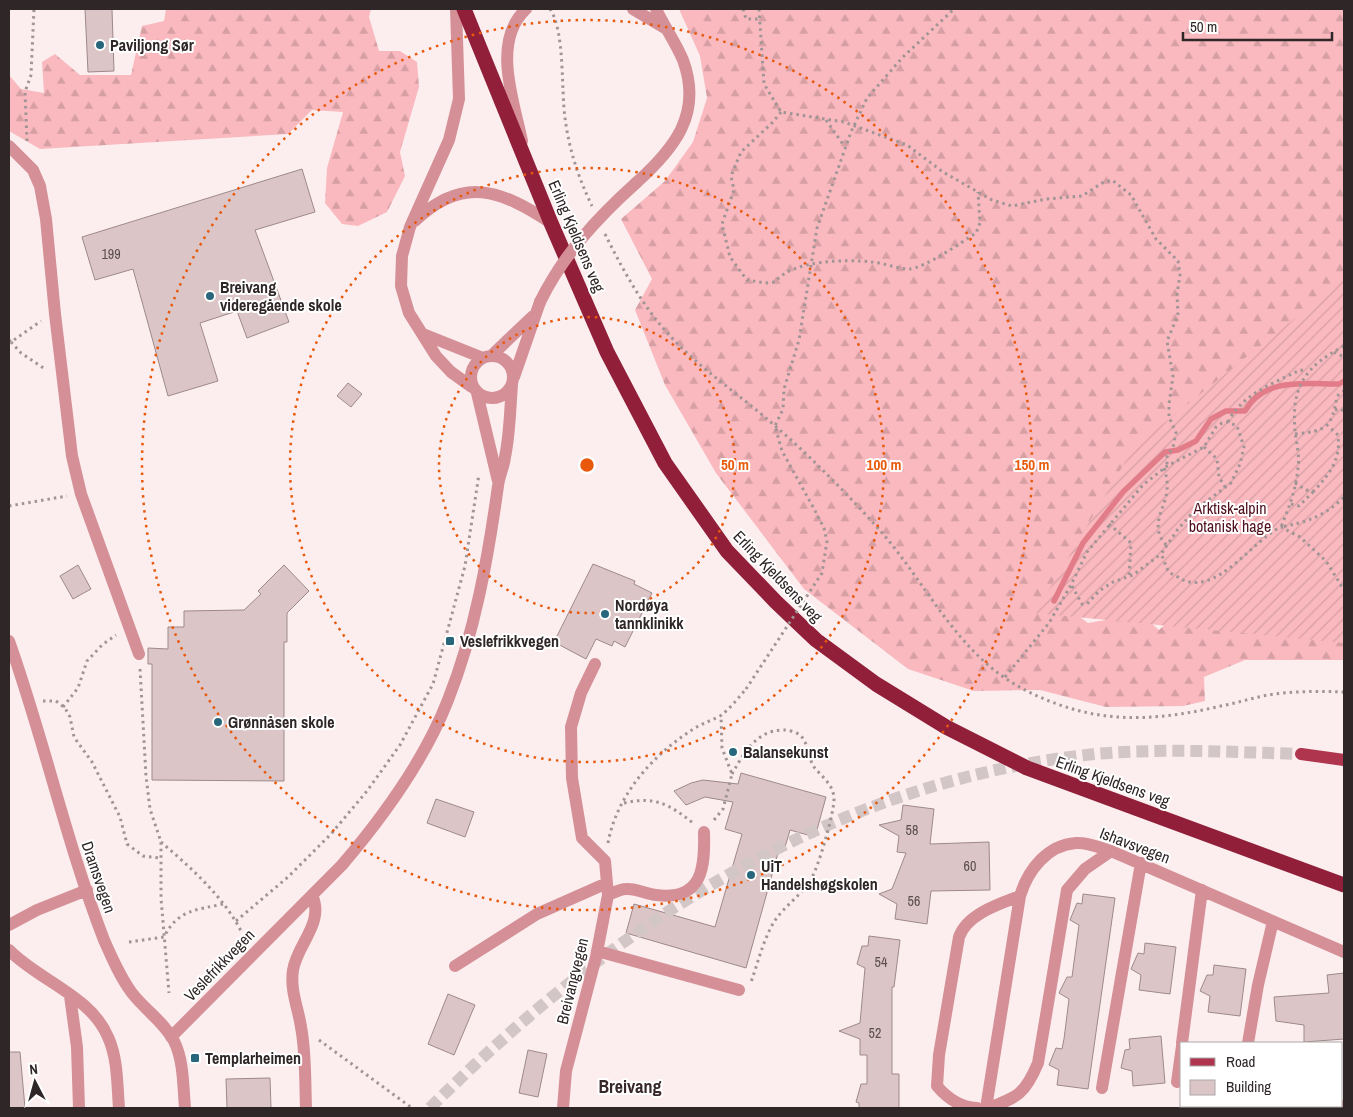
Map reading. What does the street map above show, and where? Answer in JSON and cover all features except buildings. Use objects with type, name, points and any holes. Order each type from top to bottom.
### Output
[{"type":"highway","name":"Erling Kjeldsens veg","points":[[464,9],[551,223],[607,352],[665,463],[727,551],[776,602],[816,640],[876,684],[938,722],[1027,768],[1344,885]]},
{"type":"main road","points":[[1301,754],[1344,760]]},
{"type":"street","points":[[424,334],[487,357],[507,362],[513,381],[501,397],[493,399],[475,390],[451,372],[436,356],[424,334],[408,313],[401,286],[402,256],[410,226],[443,157],[459,99],[456,9]]},
{"type":"street","points":[[526,9],[513,23],[508,54],[508,71],[526,160]]},
{"type":"street","points":[[633,9],[665,28]]},
{"type":"street","name":"Veslefrikkvegen","points":[[170,1037],[342,865],[382,818],[448,702],[461,665],[481,584],[494,524],[498,483],[505,457],[513,381],[534,314],[552,278],[578,241],[661,160],[681,132],[690,104],[690,86],[686,70],[656,9]]},
{"type":"street","points":[[9,146],[33,170],[43,200],[72,456],[81,494],[139,654]]},
{"type":"street","points":[[410,226],[440,201],[454,195],[472,192],[511,199],[551,223]]},
{"type":"street","name":"Veslefrikkvegen","points":[[487,357],[534,314]]},
{"type":"street","points":[[475,390],[472,370],[487,357]]},
{"type":"street","name":"Veslefrikkvegen","points":[[475,390],[498,483]]},
{"type":"street","name":"Dramsvegen","points":[[9,641],[30,703],[69,840],[87,890],[117,969],[132,993],[170,1037],[180,1060],[185,1108]]},
{"type":"street","points":[[595,664],[582,693],[572,727],[572,778],[582,838],[605,861]]},
{"type":"street","points":[[455,966],[537,914],[607,889],[626,889],[672,897],[684,893],[695,884],[705,862],[704,832]]},
{"type":"street","name":"Ishavsvegen","points":[[987,1108],[1020,896],[1025,878],[1035,865],[1060,848],[1076,843],[1111,851],[1344,952]]},
{"type":"street","points":[[987,1108],[1017,1098],[1031,1080],[1038,1064],[1066,890],[1085,869],[1111,851]]},
{"type":"street","name":"Breivangvegen","points":[[563,1108],[566,1071],[597,950],[607,889],[605,861]]},
{"type":"street","points":[[1102,1088],[1141,863]]},
{"type":"street","points":[[9,925],[37,910],[87,890]]},
{"type":"street","points":[[1182,1042],[1202,890]]},
{"type":"street","points":[[306,1108],[302,1029],[292,986],[295,961],[314,921],[316,910],[312,895]]},
{"type":"street","points":[[977,1108],[967,1108],[945,1096],[937,1086],[939,1055],[959,937],[962,928],[974,918],[1020,896]]},
{"type":"street","points":[[1248,1042],[1258,985],[1273,921]]},
{"type":"street","points":[[9,950],[23,963],[92,1012],[108,1036],[116,1062],[119,1108]]},
{"type":"street","points":[[597,950],[739,990]]},
{"type":"street","points":[[70,996],[77,1047],[79,1108]]},
{"type":"street","points":[[1177,1082],[1180,1060]]},
{"type":"path","points":[[25,161],[27,149],[25,92],[31,75],[34,9]]},
{"type":"path","points":[[550,9],[558,26],[562,90],[569,146],[577,172],[593,210]]},
{"type":"path","points":[[743,9],[746,18],[760,19]]},
{"type":"path","points":[[759,9],[764,84],[781,112],[844,122],[907,145],[943,172],[992,200],[1012,206],[1046,199],[1082,196],[1102,183],[1112,180],[1131,195],[1156,238],[1178,261],[1180,275],[1177,294],[1178,315],[1166,340],[1173,376],[1168,404],[1169,417],[1176,433],[1173,447],[1167,456],[1165,467],[1168,481],[1167,499],[1159,519],[1158,534],[1167,546]]},
{"type":"path","points":[[605,861],[610,834],[624,803],[642,772],[669,746],[687,733],[721,715],[746,689],[822,573],[825,564],[827,541],[824,528],[782,451],[775,426],[783,409],[784,389],[799,340],[816,228],[845,148],[867,98],[903,57],[954,9]]},
{"type":"path","points":[[781,112],[741,152],[731,176],[734,190],[722,224],[730,257],[747,280],[765,283],[775,282],[781,273],[791,268],[839,262],[873,262],[900,268],[917,267],[976,233],[980,223],[978,191]]},
{"type":"path","points":[[826,120],[845,148]]},
{"type":"path","points":[[601,226],[630,280],[660,325],[696,362],[775,426],[876,526],[965,644],[1005,677],[1037,696],[1080,711],[1142,718],[1190,713],[1265,696],[1298,692],[1344,692]]},
{"type":"path","points":[[55,314],[10,341],[31,360],[53,374],[62,376]]},
{"type":"path","points":[[1281,527],[1291,504],[1298,467],[1294,415],[1300,384],[1307,371],[1344,346]]},
{"type":"path","points":[[1334,351],[1344,357]]},
{"type":"path","points":[[1228,422],[1234,411],[1273,383],[1300,370],[1307,371]]},
{"type":"path","points":[[1295,434],[1315,432],[1328,426],[1334,417],[1336,396],[1344,391]]},
{"type":"path","points":[[1335,410],[1340,409],[1344,411]]},
{"type":"path","points":[[1005,677],[1049,623],[1071,585],[1086,552],[1143,485],[1165,467],[1204,447],[1222,422],[1228,422],[1237,426],[1244,447],[1240,464],[1231,483],[1196,509],[1178,529],[1161,554],[1129,577],[1112,582],[1099,591],[1087,604],[1082,604],[1077,599],[1071,585]]},
{"type":"path","points":[[1291,504],[1299,506],[1334,468],[1339,447],[1338,435],[1328,426]]},
{"type":"path","points":[[1204,447],[1217,459],[1219,477],[1225,487]]},
{"type":"path","points":[[236,921],[288,877],[337,827],[367,791],[400,745],[433,684],[465,566],[480,465]]},
{"type":"path","points":[[1295,483],[1306,490],[1314,491]]},
{"type":"path","points":[[9,506],[81,494]]},
{"type":"path","points":[[1161,554],[1169,572],[1187,582],[1212,580],[1239,560],[1272,531],[1308,521],[1335,506],[1344,497]]},
{"type":"path","points":[[1108,524],[1131,542],[1129,577]]},
{"type":"path","points":[[1281,527],[1300,537],[1326,561],[1344,590]]},
{"type":"path","points":[[63,707],[78,688],[90,656],[102,645],[129,627]]},
{"type":"path","points":[[139,654],[146,776],[150,809],[161,842],[160,858],[164,937],[169,992]]},
{"type":"path","points":[[30,703],[49,700],[56,701],[63,707],[70,717],[74,738],[92,762],[120,817],[127,844],[143,856],[160,858]]},
{"type":"path","points":[[721,715],[722,748],[732,774]]},
{"type":"path","points":[[624,803],[650,800],[667,804],[704,832],[723,809],[732,774],[746,750],[754,741],[777,730],[790,730],[800,735],[807,744],[813,766],[829,782],[834,798],[824,846],[812,879],[775,921],[767,935],[752,982],[739,990]]},
{"type":"path","points":[[161,842],[187,865],[223,904],[241,931]]},
{"type":"path","points":[[164,937],[170,924],[179,917],[196,908],[223,904]]},
{"type":"path","points":[[128,942],[164,937]]},
{"type":"path","points":[[302,1029],[412,1108]]},
{"type":"green space","points":[[166,9],[371,9],[369,17],[379,51],[400,51],[417,62],[419,87],[400,152],[405,176],[387,212],[358,226],[342,224],[325,203],[327,168],[343,112],[312,110],[288,134],[40,149],[9,131],[9,75],[21,89],[44,93],[42,62],[55,54],[80,75],[131,75],[142,26],[164,21]]},
{"type":"green space","points":[[679,9],[1344,9],[1344,341],[1072,611],[1088,623],[1141,614],[1159,630],[1183,608],[1216,599],[1206,630],[1344,612],[1344,660],[1245,660],[1204,677],[1205,701],[1183,706],[1106,707],[1040,690],[974,691],[908,669],[804,589],[716,473],[665,385],[635,310],[652,279],[621,219],[665,181],[693,142],[707,98],[700,56]]},
{"type":"green space","name":"Arktisk-alpin botanisk hage","points":[[1344,279],[1344,643],[1035,613],[1134,447]]},
{"type":"waterway","points":[[1054,601],[1083,543],[1123,492],[1165,452],[1178,450],[1196,441],[1211,419],[1226,411],[1245,411],[1253,400],[1263,392],[1286,385],[1339,384],[1344,381]]},
{"type":"tunnel","points":[[430,1108],[500,1041],[574,979],[651,923],[732,872],[817,830],[906,795],[998,769],[1095,754],[1121,752],[1172,751],[1301,754]]},
{"type":"place","name":"Paviljong Sør","points":[[100,45]]},
{"type":"place","name":"Breivang videregående skole","points":[[210,296]]},
{"type":"place","name":"Nordøya tannklinikk","points":[[605,614]]},
{"type":"place","name":"Veslefrikkvegen","points":[[450,641]]},
{"type":"place","name":"Grønnåsen skole","points":[[218,722]]},
{"type":"place","name":"Balansekunst","points":[[733,752]]},
{"type":"place","name":"UiT Handelshøgskolen","points":[[751,875]]},
{"type":"place","name":"Templarheimen","points":[[195,1058]]},
{"type":"district","name":"Breivang","points":[[630,1086]]}]
